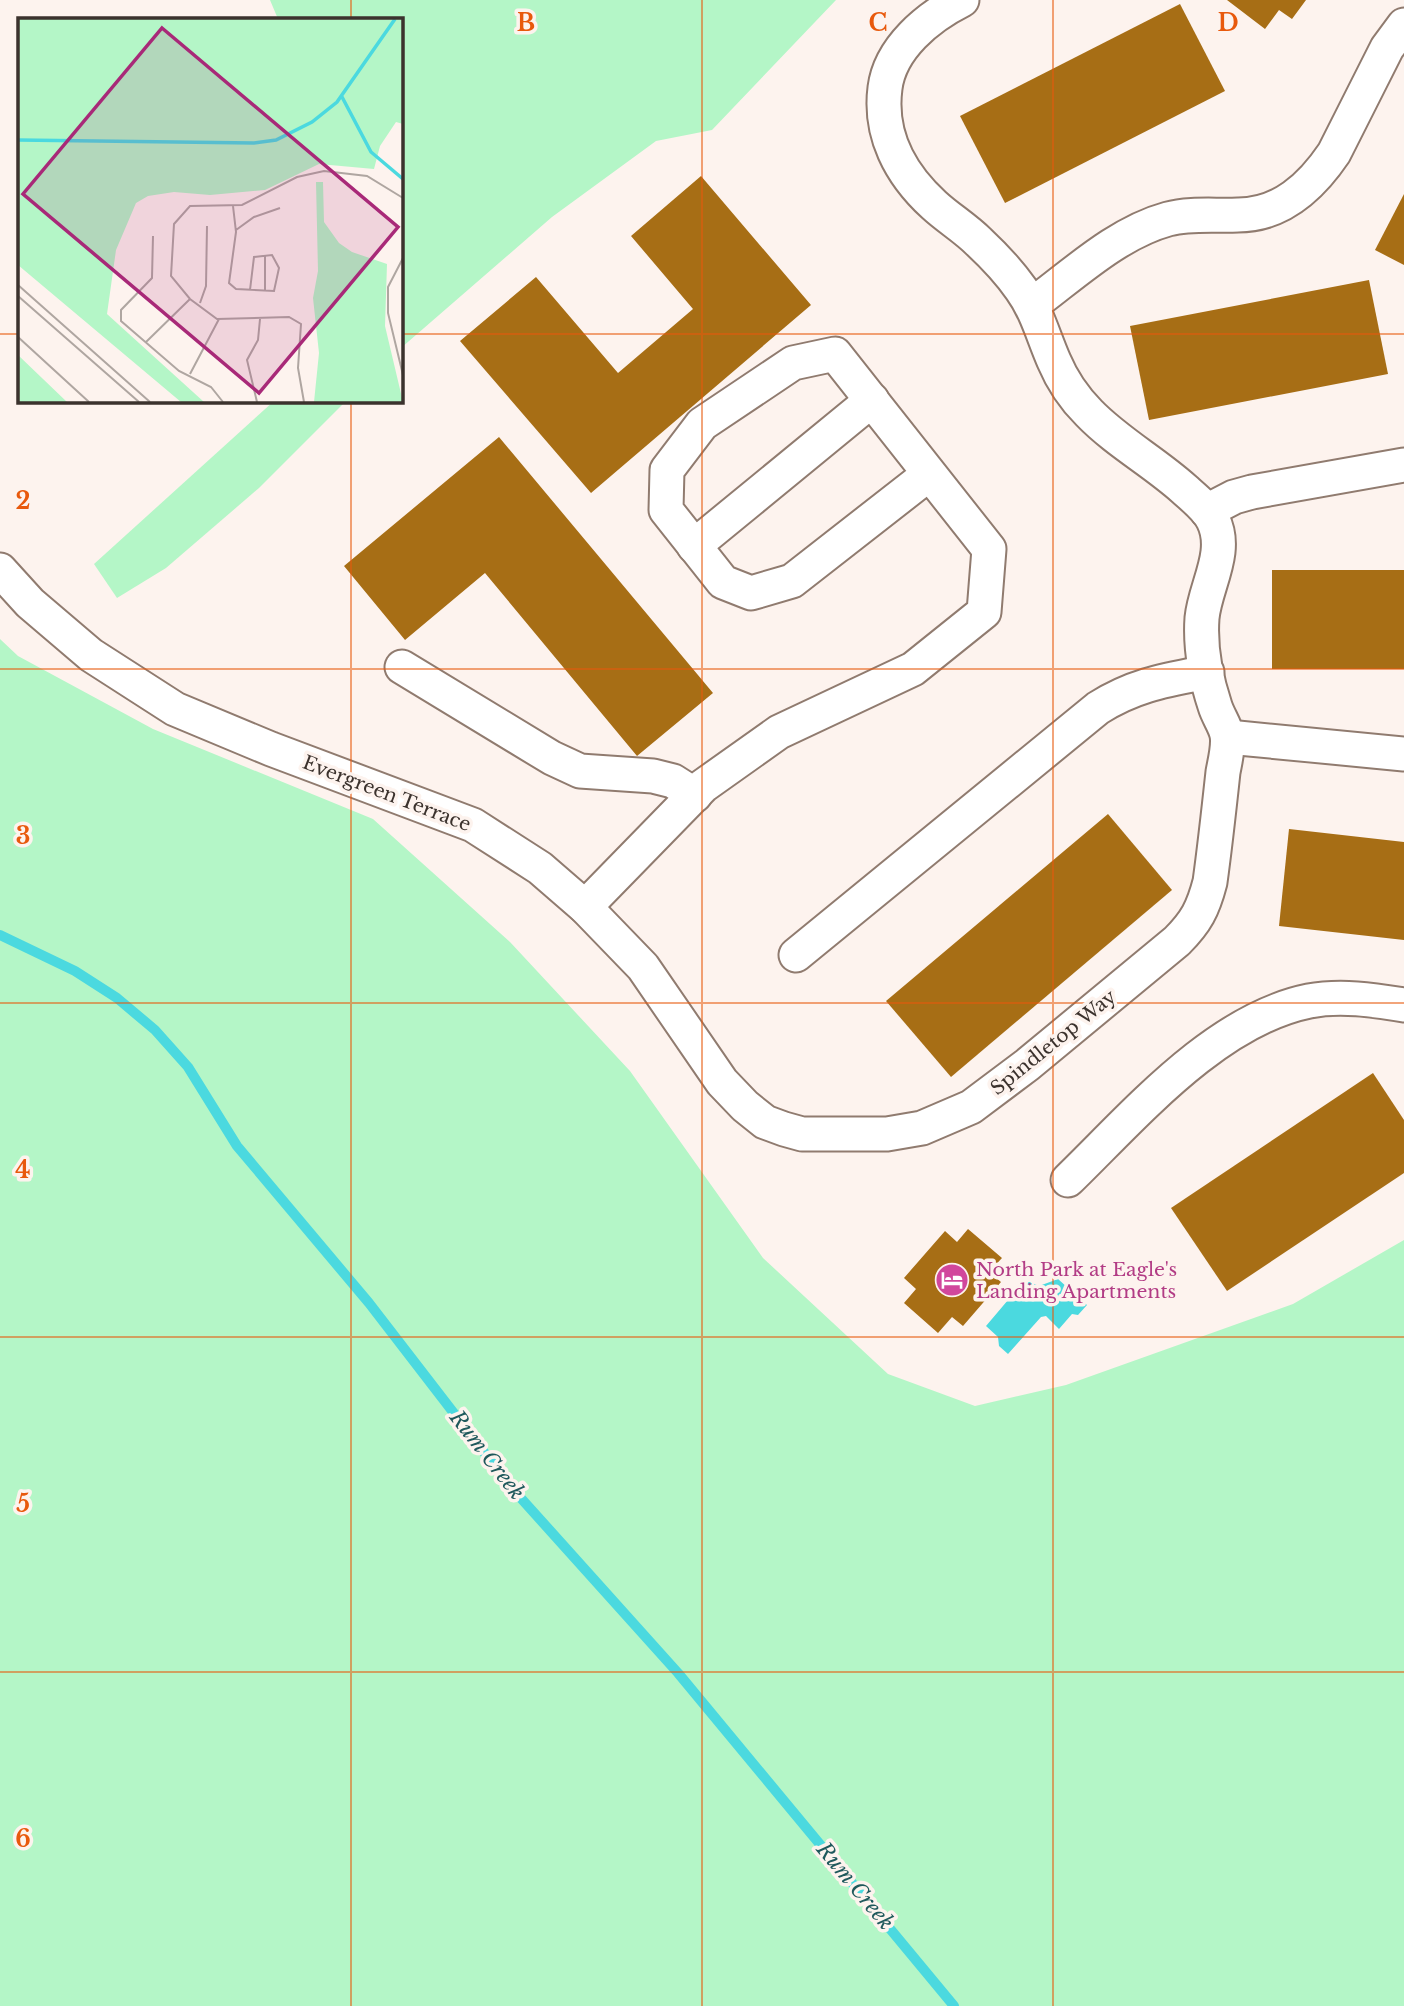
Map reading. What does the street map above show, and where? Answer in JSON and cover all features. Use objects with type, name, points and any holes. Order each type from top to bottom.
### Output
[{"type":"street","name":"Spindletop Way","points":[[722,1082],[765,1122],[802,1134],[887,1134],[922,1128],[971,1107],[1027,1065],[1177,941],[1193,926],[1204,905],[1210,883],[1228,737],[1215,706],[1202,648],[1203,613],[1218,550],[1213,521],[1207,511],[1162,469],[1104,426],[1075,397],[1054,361],[1032,305],[1002,266],[978,241],[933,204],[916,186],[905,172],[888,140],[883,99],[886,78],[894,59],[934,17],[962,0]]},
{"type":"street","points":[[1032,305],[1121,240],[1145,228],[1168,219],[1186,216],[1243,215],[1270,210],[1291,200],[1323,169],[1334,153],[1387,48],[1404,25]]},
{"type":"street","points":[[585,907],[704,786],[779,732],[912,669],[984,612],[989,549],[835,354],[793,363],[702,424],[667,470],[666,510],[723,582],[751,593],[792,581],[929,474]]},
{"type":"street","points":[[694,546],[872,401]]},
{"type":"street","points":[[1207,511],[1234,497],[1252,492],[1404,466]]},
{"type":"street","name":"Evergreen Terrace","points":[[0,570],[30,603],[91,654],[175,709],[271,749],[473,825],[540,868],[585,907],[643,967],[722,1082]]},
{"type":"street","points":[[402,667],[561,763],[580,771],[653,776],[673,781],[695,795]]},
{"type":"street","points":[[796,955],[1098,708],[1127,691],[1144,685],[1207,672]]},
{"type":"street","points":[[1228,737],[1404,754]]},
{"type":"street","points":[[1068,1180],[1180,1073],[1228,1036],[1257,1019],[1283,1008],[1335,998],[1367,999],[1404,1005]]},
{"type":"green space","points":[[270,0],[836,0],[712,130],[656,141],[552,217],[402,347],[402,18],[278,18]]},
{"type":"green space","points":[[273,402],[345,402],[259,488],[166,568],[117,598],[94,564]]},
{"type":"green space","points":[[0,639],[18,656],[153,729],[373,819],[510,942],[630,1071],[763,1258],[888,1374],[975,1406],[1066,1385],[1293,1304],[1404,1240],[1404,2006],[0,2006]]},
{"type":"water","points":[[1058,1279],[1087,1305],[1078,1315],[1072,1314],[1059,1329],[1046,1316],[1041,1317],[1008,1354],[999,1346],[998,1337],[986,1326],[1025,1280],[1039,1286]]},
{"type":"building","points":[[1227,0],[1306,0],[1292,19],[1279,10],[1265,29]]},
{"type":"building","points":[[1180,4],[1225,91],[1005,203],[960,116]]},
{"type":"building","points":[[701,176],[811,305],[591,493],[460,341],[536,277],[618,373],[693,309],[631,236]]},
{"type":"building","points":[[1404,194],[1404,265],[1375,250]]},
{"type":"building","points":[[1369,280],[1388,374],[1149,420],[1130,326]]},
{"type":"building","points":[[499,437],[713,693],[637,756],[485,573],[405,640],[344,566]]},
{"type":"building","points":[[1272,570],[1404,570],[1404,669],[1272,669]]},
{"type":"building","points":[[1108,814],[1172,890],[951,1077],[886,1001]]},
{"type":"building","points":[[1289,829],[1404,842],[1404,940],[1279,926]]},
{"type":"building","points":[[1373,1073],[1404,1120],[1404,1173],[1227,1291],[1171,1208]]},
{"type":"building","name":"North Park at Eagle's Landing Apartments","points":[[968,1229],[1002,1258],[989,1272],[1001,1282],[963,1326],[952,1317],[938,1333],[904,1303],[916,1289],[904,1278],[945,1231],[957,1242]]},
{"type":"waterway","name":"Rum Creek","points":[[0,935],[75,971],[117,998],[155,1030],[188,1067],[237,1146],[369,1303],[510,1486],[678,1673],[954,2006]]},
{"type":"place","name":"North Park at Eagle's Landing Apartments","points":[[952,1280]]}]
